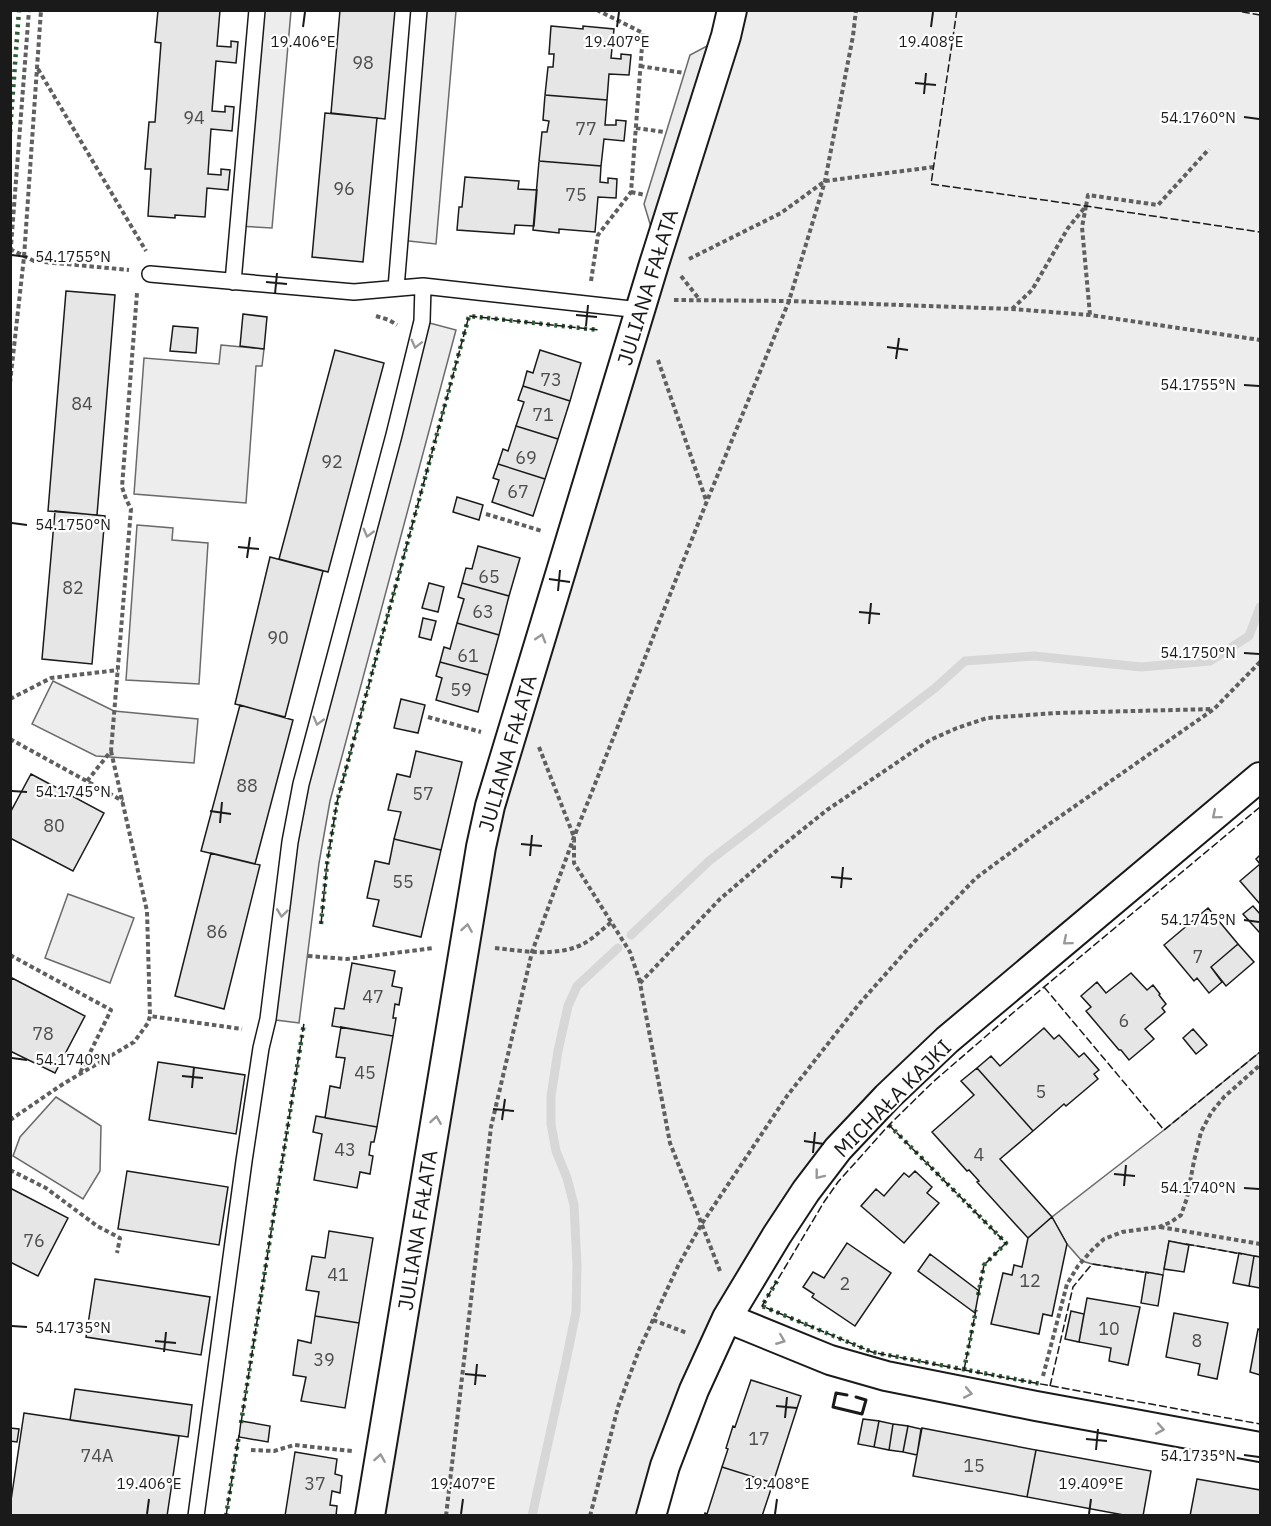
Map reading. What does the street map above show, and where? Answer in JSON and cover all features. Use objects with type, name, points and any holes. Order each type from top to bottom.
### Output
[{"type":"street","name":"JULIANA FAŁATA","points":[[370,1515],[481,847],[490,806],[640,310],[726,36],[732,10]]},
{"type":"street","name":"MICHAŁA KAJKI","points":[[651,1515],[664,1466],[694,1390],[731,1313],[777,1234],[838,1149],[887,1097],[947,1040],[1260,777]]},
{"type":"street","points":[[731,1313],[830,1360],[886,1377],[1260,1447]]},
{"type":"lane","points":[[233,282],[257,10]]},
{"type":"lane","points":[[396,288],[419,10]]},
{"type":"lane","points":[[150,274],[354,292],[423,286],[640,310]]},
{"type":"lane","points":[[196,1515],[242,1173],[261,1048],[268,1019],[290,842],[301,784],[422,321],[423,286]]},
{"type":"path","points":[[10,259],[29,10]]},
{"type":"path","points":[[10,383],[24,257],[41,10]]},
{"type":"path","points":[[590,285],[598,235],[631,192],[643,33],[597,10]]},
{"type":"path","points":[[446,1515],[491,1127],[532,952],[574,837],[789,301],[825,181],[856,10]]},
{"type":"path","points":[[640,66],[684,73]]},
{"type":"path","points":[[37,68],[147,251]]},
{"type":"path","points":[[636,128],[666,133]]},
{"type":"path","points":[[1090,315],[1082,226],[1088,195],[1158,204],[1209,149]]},
{"type":"path","points":[[679,263],[782,213],[825,181],[934,167]]},
{"type":"path","points":[[631,192],[647,195]]},
{"type":"path","points":[[1012,309],[1032,290],[1068,228],[1086,206]]},
{"type":"path","points":[[677,271],[700,300]]},
{"type":"path","points":[[10,1120],[80,1073],[134,1042],[148,1023],[150,1016],[147,911],[111,751],[131,509],[122,488],[137,290]]},
{"type":"path","points":[[640,310],[671,300],[789,301],[1012,309],[1090,315],[1260,340]]},
{"type":"path","points":[[376,316],[389,320],[402,332]]},
{"type":"path","points":[[656,355],[707,501]]},
{"type":"path","points":[[486,514],[570,539]]},
{"type":"path","points":[[590,1515],[618,1407],[639,1350],[678,1266],[701,1225],[788,1096],[859,1004],[915,941],[976,878],[1214,709],[1260,662]]},
{"type":"path","points":[[10,699],[51,678],[118,670]]},
{"type":"path","points":[[640,983],[720,899],[782,846],[827,810],[930,740],[987,717],[1214,709]]},
{"type":"path","points":[[428,717],[510,739],[536,739],[574,837],[574,862],[630,952],[640,983],[670,1143],[731,1313]]},
{"type":"path","points":[[10,739],[123,801]]},
{"type":"path","points":[[87,782],[111,751]]},
{"type":"path","points":[[308,956],[347,959],[465,945],[532,952],[554,951],[581,945],[612,922]]},
{"type":"path","points":[[10,955],[111,1010],[80,1073]]},
{"type":"path","points":[[150,1016],[253,1030]]},
{"type":"path","points":[[1036,1406],[1067,1284],[1078,1266],[1104,1239],[1122,1232],[1160,1227],[1181,1215],[1187,1198],[1201,1132],[1211,1113],[1224,1097],[1260,1065]]},
{"type":"path","points":[[10,1170],[46,1188],[97,1226],[120,1238],[117,1253]]},
{"type":"path","points":[[1160,1227],[1260,1244]]},
{"type":"path","points":[[251,1450],[274,1451],[294,1445],[380,1456]]},
{"type":"shaded area","points":[[257,11],[291,11],[272,228],[238,226]]},
{"type":"shaded area","points":[[419,11],[456,11],[436,244],[400,240]]},
{"type":"shaded area","points":[[732,11],[1260,11],[1260,777],[947,1040],[777,1235],[651,1515],[370,1516],[481,847],[658,250],[644,204],[690,55],[726,36]]},
{"type":"shaded area","points":[[422,321],[456,330],[330,801],[319,863],[299,1023],[268,1019],[290,842]]},
{"type":"shaded area","points":[[221,345],[264,349],[262,366],[256,366],[246,503],[134,494],[144,358],[219,364]]},
{"type":"shaded area","points":[[137,525],[173,528],[172,540],[208,543],[199,684],[126,680]]},
{"type":"shaded area","points":[[53,681],[114,711],[198,719],[194,763],[96,756],[32,724]]},
{"type":"shaded area","points":[[68,894],[134,918],[110,983],[45,958]]},
{"type":"shaded area","points":[[1260,1052],[1260,1257],[1169,1241],[1163,1275],[1082,1261],[1067,1244],[1052,1217]]},
{"type":"shaded area","points":[[56,1097],[101,1126],[100,1171],[83,1199],[13,1156],[20,1137]]},
{"type":"building","points":[[158,10],[220,10],[217,46],[231,47],[231,41],[238,42],[236,63],[216,61],[212,111],[225,112],[225,106],[234,107],[232,131],[211,129],[208,174],[221,175],[221,169],[230,170],[228,190],[207,188],[205,217],[148,216],[151,169],[145,169],[149,122],[155,122],[161,43],[155,42]]},
{"type":"building","points":[[340,10],[395,10],[385,119],[331,113]]},
{"type":"building","points":[[551,26],[614,29],[611,58],[621,59],[621,54],[631,55],[629,75],[609,74],[607,100],[545,95],[548,67],[553,67],[554,54],[549,54]]},
{"type":"building","points":[[545,95],[607,100],[605,125],[616,125],[616,120],[626,121],[624,141],[604,139],[601,166],[539,161],[542,132],[547,132],[549,121],[543,120]]},
{"type":"building","points":[[325,113],[377,118],[363,262],[312,257]]},
{"type":"building","points":[[539,161],[601,166],[600,182],[608,183],[608,178],[617,179],[616,198],[598,197],[595,232],[559,229],[559,233],[533,230]]},
{"type":"building","points":[[465,177],[519,181],[518,189],[537,190],[534,226],[515,225],[514,234],[457,230]]},
{"type":"building","points":[[66,291],[115,295],[97,515],[48,511]]},
{"type":"building","points":[[243,314],[267,317],[264,349],[240,346]]},
{"type":"building","points":[[173,326],[198,328],[196,353],[170,351]]},
{"type":"building","points":[[335,350],[384,363],[328,572],[279,559]]},
{"type":"building","points":[[540,350],[581,363],[570,401],[523,386],[527,371],[533,373]]},
{"type":"building","points":[[523,386],[570,401],[558,439],[516,426],[524,402],[518,400]]},
{"type":"building","points":[[516,426],[558,439],[545,479],[498,464],[503,449],[508,451]]},
{"type":"building","points":[[498,464],[545,479],[533,516],[492,502],[499,480],[493,478]]},
{"type":"building","points":[[457,497],[483,505],[479,520],[453,512]]},
{"type":"building","points":[[55,511],[105,516],[92,664],[42,659]]},
{"type":"building","points":[[478,546],[520,558],[509,596],[462,583],[466,568],[472,569]]},
{"type":"building","points":[[270,557],[323,571],[285,717],[235,704]]},
{"type":"building","points":[[429,583],[444,587],[438,612],[422,608]]},
{"type":"building","points":[[462,583],[509,596],[499,635],[457,623],[464,599],[458,597]]},
{"type":"building","points":[[423,618],[436,621],[431,640],[419,637]]},
{"type":"building","points":[[457,623],[499,635],[488,675],[440,662],[444,647],[450,649]]},
{"type":"building","points":[[440,662],[488,675],[478,712],[436,700],[442,678],[436,676]]},
{"type":"building","points":[[401,699],[425,705],[418,733],[394,728]]},
{"type":"building","points":[[240,705],[293,720],[255,864],[201,851]]},
{"type":"building","points":[[416,751],[462,762],[441,850],[394,839],[401,812],[388,810],[397,774],[410,777]]},
{"type":"building","points":[[31,774],[104,813],[73,871],[10,838],[10,813]]},
{"type":"building","points":[[394,839],[441,850],[421,937],[373,926],[379,900],[367,898],[375,861],[389,864]]},
{"type":"building","points":[[211,853],[260,865],[224,1009],[175,996]]},
{"type":"building","points":[[1260,864],[1260,904],[1240,881]]},
{"type":"building","points":[[1253,906],[1260,914],[1259,932],[1243,914]]},
{"type":"building","points":[[1208,908],[1238,944],[1211,967],[1222,982],[1209,993],[1197,978],[1194,981],[1164,945]]},
{"type":"building","points":[[1238,944],[1254,962],[1226,986],[1211,967]]},
{"type":"building","points":[[352,963],[395,971],[392,986],[402,988],[399,1005],[395,1004],[393,1018],[396,1018],[393,1036],[332,1026],[335,1008],[344,1009]]},
{"type":"building","points":[[1131,973],[1147,990],[1153,985],[1166,1004],[1162,1008],[1165,1012],[1145,1029],[1154,1039],[1129,1060],[1086,1011],[1091,1007],[1081,996],[1097,982],[1106,993]]},
{"type":"building","points":[[12,978],[85,1016],[55,1073],[10,1051],[10,982]]},
{"type":"building","points":[[341,1027],[393,1036],[377,1127],[325,1118],[330,1086],[340,1088],[345,1058],[336,1057]]},
{"type":"building","points":[[1044,1028],[1054,1039],[1059,1035],[1079,1057],[1084,1053],[1099,1070],[1094,1074],[1098,1079],[1033,1131],[977,1068],[991,1056],[1000,1066]]},
{"type":"building","points":[[1193,1029],[1207,1045],[1196,1054],[1183,1038]]},
{"type":"building","points":[[158,1062],[245,1075],[236,1134],[149,1120]]},
{"type":"building","points":[[977,1068],[1033,1131],[1000,1159],[1052,1217],[1028,1238],[977,1182],[979,1181],[932,1132],[974,1095],[961,1081]]},
{"type":"building","points":[[316,1116],[377,1127],[369,1155],[373,1156],[370,1174],[360,1172],[357,1188],[314,1180],[322,1134],[313,1132]]},
{"type":"building","points":[[127,1171],[228,1187],[219,1245],[118,1229]]},
{"type":"building","points":[[915,1171],[932,1187],[927,1193],[939,1203],[904,1243],[861,1206],[876,1189],[884,1196],[904,1173],[909,1177]]},
{"type":"building","points":[[10,1188],[68,1218],[38,1276],[10,1262]]},
{"type":"building","points":[[1052,1217],[1067,1244],[1052,1316],[1043,1314],[1039,1334],[991,1324],[1003,1273],[1012,1275],[1014,1265],[1022,1267],[1028,1238]]},
{"type":"building","points":[[329,1231],[373,1238],[359,1323],[315,1316],[319,1292],[306,1290],[312,1256],[325,1258]]},
{"type":"building","points":[[1169,1241],[1189,1245],[1184,1272],[1164,1269]]},
{"type":"building","points":[[847,1243],[891,1273],[855,1326],[812,1297],[814,1294],[803,1287],[813,1272],[824,1278]]},
{"type":"building","points":[[1239,1253],[1254,1256],[1249,1286],[1233,1283]]},
{"type":"building","points":[[930,1254],[979,1291],[975,1313],[918,1271]]},
{"type":"building","points":[[1254,1256],[1260,1257],[1260,1288],[1249,1286]]},
{"type":"building","points":[[1146,1272],[1163,1275],[1158,1306],[1141,1303]]},
{"type":"building","points":[[95,1279],[210,1297],[201,1355],[86,1337]]},
{"type":"building","points":[[1087,1298],[1140,1307],[1128,1365],[1109,1361],[1111,1348],[1079,1342]]},
{"type":"building","points":[[1071,1311],[1084,1314],[1079,1342],[1065,1339]]},
{"type":"building","points":[[1174,1313],[1228,1323],[1217,1379],[1198,1375],[1200,1364],[1166,1357]]},
{"type":"building","points":[[315,1316],[359,1323],[345,1408],[301,1401],[306,1377],[293,1375],[298,1340],[311,1343]]},
{"type":"building","points":[[1258,1329],[1260,1330],[1260,1375],[1250,1372]]},
{"type":"building","points":[[751,1380],[801,1396],[773,1483],[722,1467],[733,1426],[735,1427]]},
{"type":"building","points":[[75,1389],[192,1405],[188,1437],[70,1420]]},
{"type":"building","points":[[24,1413],[179,1436],[167,1516],[10,1516]]},
{"type":"building","points":[[863,1419],[879,1421],[874,1447],[858,1444]]},
{"type":"building","points":[[241,1421],[270,1426],[268,1442],[239,1437]]},
{"type":"building","points":[[879,1421],[893,1424],[889,1450],[874,1447]]},
{"type":"building","points":[[893,1424],[908,1426],[903,1452],[889,1450]]},
{"type":"building","points":[[908,1426],[921,1429],[917,1455],[903,1452]]},
{"type":"building","points":[[10,1428],[19,1429],[17,1442],[10,1441]]},
{"type":"building","points":[[922,1428],[1036,1450],[1027,1497],[913,1476]]},
{"type":"building","points":[[1036,1450],[1151,1471],[1143,1516],[1129,1516],[1027,1497]]},
{"type":"building","points":[[295,1452],[337,1459],[335,1474],[342,1476],[340,1493],[332,1491],[330,1505],[337,1506],[336,1516],[285,1516]]},
{"type":"building","points":[[722,1467],[773,1483],[762,1516],[704,1516],[705,1513],[707,1514]]},
{"type":"building","points":[[1197,1479],[1260,1490],[1260,1516],[1190,1516]]},
{"type":"waterway","points":[[631,935],[709,861],[935,688],[965,661],[1034,656],[1141,667],[1210,661],[1249,636],[1260,607]]},
{"type":"waterway","points":[[532,1516],[576,1312],[577,1265],[574,1205],[567,1178],[556,1151],[551,1124],[551,1096],[568,1006],[577,986],[618,948]]},
{"type":"hedge","points":[[10,132],[19,10]]},
{"type":"hedge","points":[[321,924],[327,864],[337,802],[469,316],[599,330]]},
{"type":"hedge","points":[[241,1423],[304,1023]]},
{"type":"hedge","points":[[889,1125],[1006,1243],[984,1265],[978,1296]]},
{"type":"hedge","points":[[777,1281],[762,1306],[872,1352],[1041,1384]]},
{"type":"hedge","points":[[964,1370],[976,1310]]},
{"type":"hedge","points":[[226,1516],[239,1435]]},
{"type":"fence","points":[[957,10],[931,184],[1260,232]]},
{"type":"fence","points":[[1231,10],[1260,15]]},
{"type":"fence","points":[[321,924],[327,864],[337,802],[469,316],[599,330]]},
{"type":"fence","points":[[1260,807],[1014,1012],[933,1082],[889,1125],[838,1182],[762,1306],[872,1352],[1260,1424]]},
{"type":"fence","points":[[1044,987],[1164,1130],[1260,1052]]},
{"type":"fence","points":[[241,1423],[304,1023]]},
{"type":"fence","points":[[889,1125],[1006,1243],[984,1265],[978,1295]]},
{"type":"fence","points":[[1186,1244],[1242,1254]]},
{"type":"fence","points":[[1050,1386],[1073,1287],[1092,1264],[1149,1273]]},
{"type":"fence","points":[[964,1370],[976,1310]]},
{"type":"fence","points":[[226,1516],[239,1435]]},
{"type":"wall","points":[[847,1395],[836,1393],[833,1407],[862,1414],[866,1400],[856,1397]]}]
